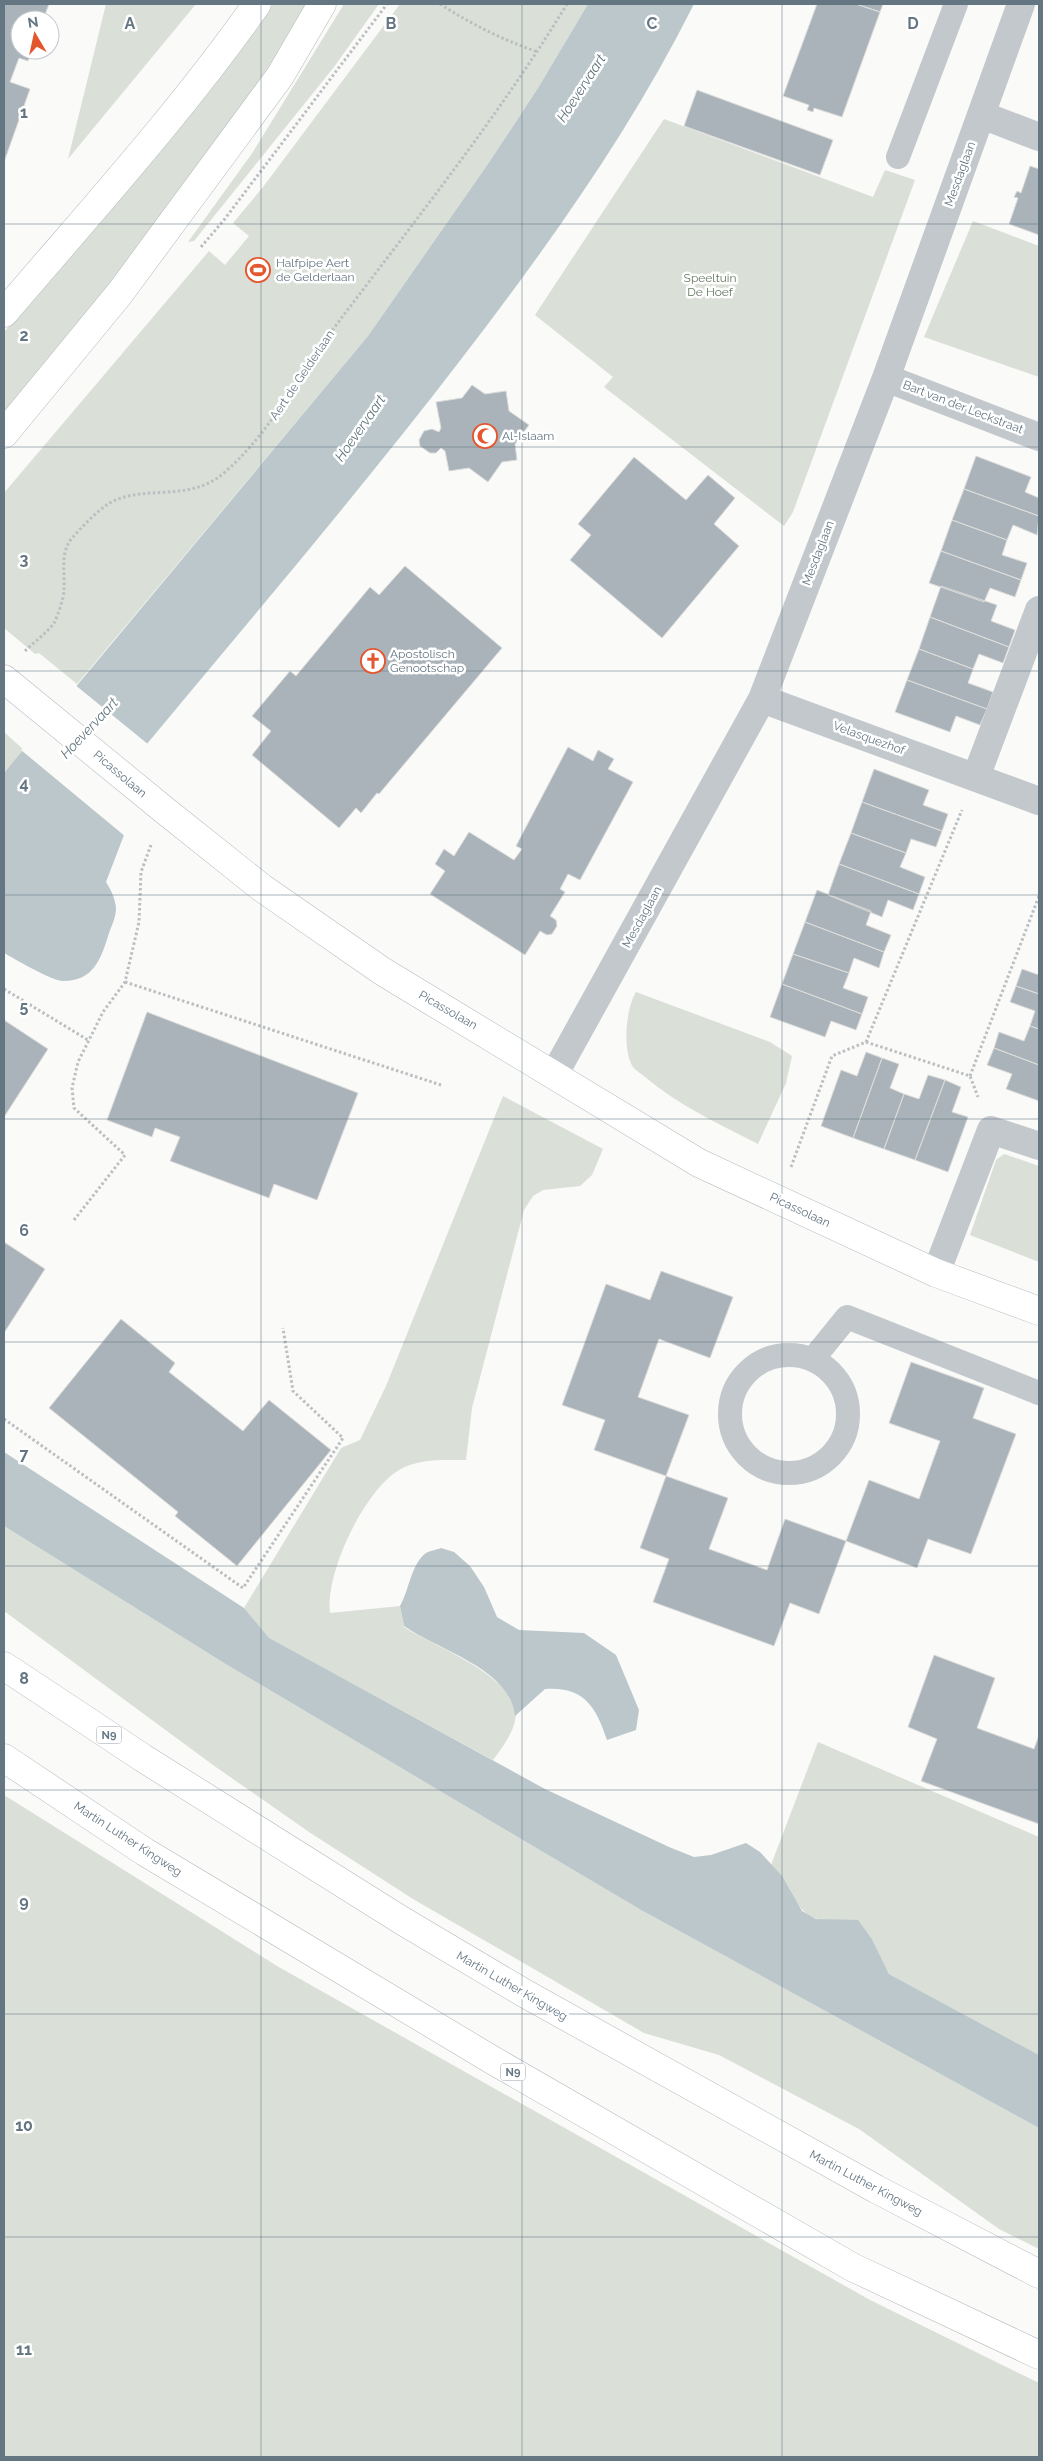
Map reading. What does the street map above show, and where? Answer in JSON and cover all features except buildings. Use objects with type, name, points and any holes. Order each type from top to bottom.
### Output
[{"type":"main road","points":[[4,313],[148,143],[231,40],[257,4]]},
{"type":"main road","points":[[4,434],[120,293],[280,76],[322,4]]},
{"type":"main road","name":"Picassolaan","points":[[7,681],[162,809],[262,888],[382,971],[699,1163],[936,1273],[1039,1311]]},
{"type":"main road","name":"Martin Luther Kingweg","points":[[4,1666],[143,1758],[401,1920],[524,1994],[876,2190],[1039,2274]]},
{"type":"main road","name":"Martin Luther Kingweg","points":[[4,1758],[145,1852],[494,2061],[852,2267],[1039,2355]]},
{"type":"street","name":"Mesdaglaan","points":[[554,1075],[762,699],[886,378],[1021,4]]},
{"type":"street","points":[[982,115],[1039,136]]},
{"type":"street","name":"Bart van der Leckstraat","points":[[886,378],[1039,437]]},
{"type":"street","points":[[976,777],[1039,610]]},
{"type":"street","name":"Velasquezhof","points":[[762,699],[1039,801]]},
{"type":"street","points":[[936,1273],[991,1130],[1039,1146]]},
{"type":"lane","points":[[898,157],[956,4]]},
{"type":"lane","points":[[813,1359],[847,1317],[1039,1393]]},
{"type":"lane","points":[[794,1354],[813,1359],[829,1370],[841,1386],[848,1404],[848,1424],[842,1442],[830,1458],[813,1468],[794,1474],[774,1472],[756,1464],[742,1451],[733,1433],[731,1424],[730,1414],[733,1395],[742,1377],[757,1364],[774,1356],[794,1354]]},
{"type":"path","points":[[440,4],[463,19],[538,52]]},
{"type":"path","name":"Aert de Gelderlaan","points":[[22,654],[54,622],[64,590],[62,566],[70,540],[108,504],[134,495],[171,493],[201,486],[224,474],[264,433],[335,326],[417,221],[538,52],[567,4]]},
{"type":"path","points":[[866,1042],[976,777]]},
{"type":"path","points":[[74,1220],[125,1156],[74,1108],[72,1088],[78,1062],[88,1040],[125,982],[140,922],[140,872],[162,809]]},
{"type":"path","points":[[991,1130],[970,1076],[1039,896]]},
{"type":"path","points":[[125,982],[441,1085]]},
{"type":"path","points":[[4,989],[88,1040]]},
{"type":"path","points":[[778,1200],[832,1056],[866,1042],[970,1076]]},
{"type":"path","points":[[4,1419],[243,1588],[343,1438],[293,1391],[283,1328]]},
{"type":"green space","points":[[106,4],[196,4],[68,159]]},
{"type":"green space","points":[[273,4],[313,4],[206,170],[4,421],[4,332],[200,97]]},
{"type":"green space","points":[[344,4],[379,4],[334,67],[194,241],[188,242],[253,152]]},
{"type":"green space","points":[[400,4],[588,4],[538,88],[490,161],[368,336],[77,684],[39,653],[35,654],[4,628],[4,493],[209,251],[225,265],[249,236],[233,223],[263,187]]},
{"type":"green space","name":"Speeltuin De Hoef","points":[[664,119],[873,197],[885,170],[915,180],[793,512],[784,526],[604,387],[613,377],[535,315]]},
{"type":"green space","points":[[973,221],[1039,246],[1039,377],[924,337]]},
{"type":"green space","points":[[4,732],[24,750],[4,773]]},
{"type":"green space","points":[[636,992],[770,1042],[792,1056],[786,1083],[758,1144],[685,1105],[633,1067],[627,1050],[626,1040],[630,1008]]},
{"type":"green space","points":[[503,1096],[603,1149],[592,1175],[580,1186],[543,1190],[533,1196],[524,1210],[472,1408],[466,1460],[432,1460],[415,1463],[399,1470],[386,1481],[360,1514],[350,1534],[340,1556],[330,1596],[330,1613],[400,1606],[404,1627],[473,1665],[491,1677],[505,1691],[514,1705],[515,1721],[509,1737],[493,1760],[268,1638],[244,1608],[341,1448],[360,1440],[386,1386]]},
{"type":"green space","points":[[1004,1154],[1039,1166],[1039,1262],[970,1235],[996,1160]]},
{"type":"green space","points":[[4,1526],[224,1663],[641,1910],[1039,2128],[1039,2249],[999,2229],[859,2129],[719,2055],[644,2033],[413,1899],[309,1832],[213,1765],[4,1611]]},
{"type":"green space","points":[[818,1742],[1039,1837],[1039,2055],[889,1974],[872,1939],[858,1921],[815,1918],[808,1915],[797,1903],[771,1865]]},
{"type":"green space","points":[[4,1795],[277,1966],[870,2300],[1039,2383],[1039,2457],[4,2457]]},
{"type":"water","name":"Hoevervaart","points":[[588,4],[694,4],[616,142],[557,230],[494,316],[372,472],[94,808],[124,835],[106,882],[115,901],[114,921],[95,967],[82,977],[63,981],[42,974],[4,953],[4,773],[368,336],[490,161],[538,88]]},
{"type":"water","points":[[4,1452],[244,1608],[269,1638],[545,1789],[694,1857],[711,1855],[746,1843],[760,1852],[782,1876],[802,1911],[816,1919],[858,1920],[872,1939],[889,1974],[1039,2055],[1039,2128],[641,1910],[224,1663],[4,1526]]},
{"type":"water","points":[[441,1548],[454,1552],[470,1566],[484,1587],[497,1617],[519,1630],[584,1633],[616,1655],[639,1710],[636,1730],[607,1740],[593,1708],[578,1695],[558,1689],[545,1689],[515,1716],[510,1700],[501,1685],[487,1673],[471,1662],[404,1626],[400,1606],[417,1564],[426,1553]]},
{"type":"pier","points":[[74,684],[149,745],[97,808],[126,833],[126,837],[21,750]]},
{"type":"place","name":"Halfpipe Aert de Gelderlaan","points":[[258,270]]},
{"type":"place","name":"Al-Islaam","points":[[485,436]]},
{"type":"place","name":"Apostolisch Genootschap","points":[[373,661]]}]
